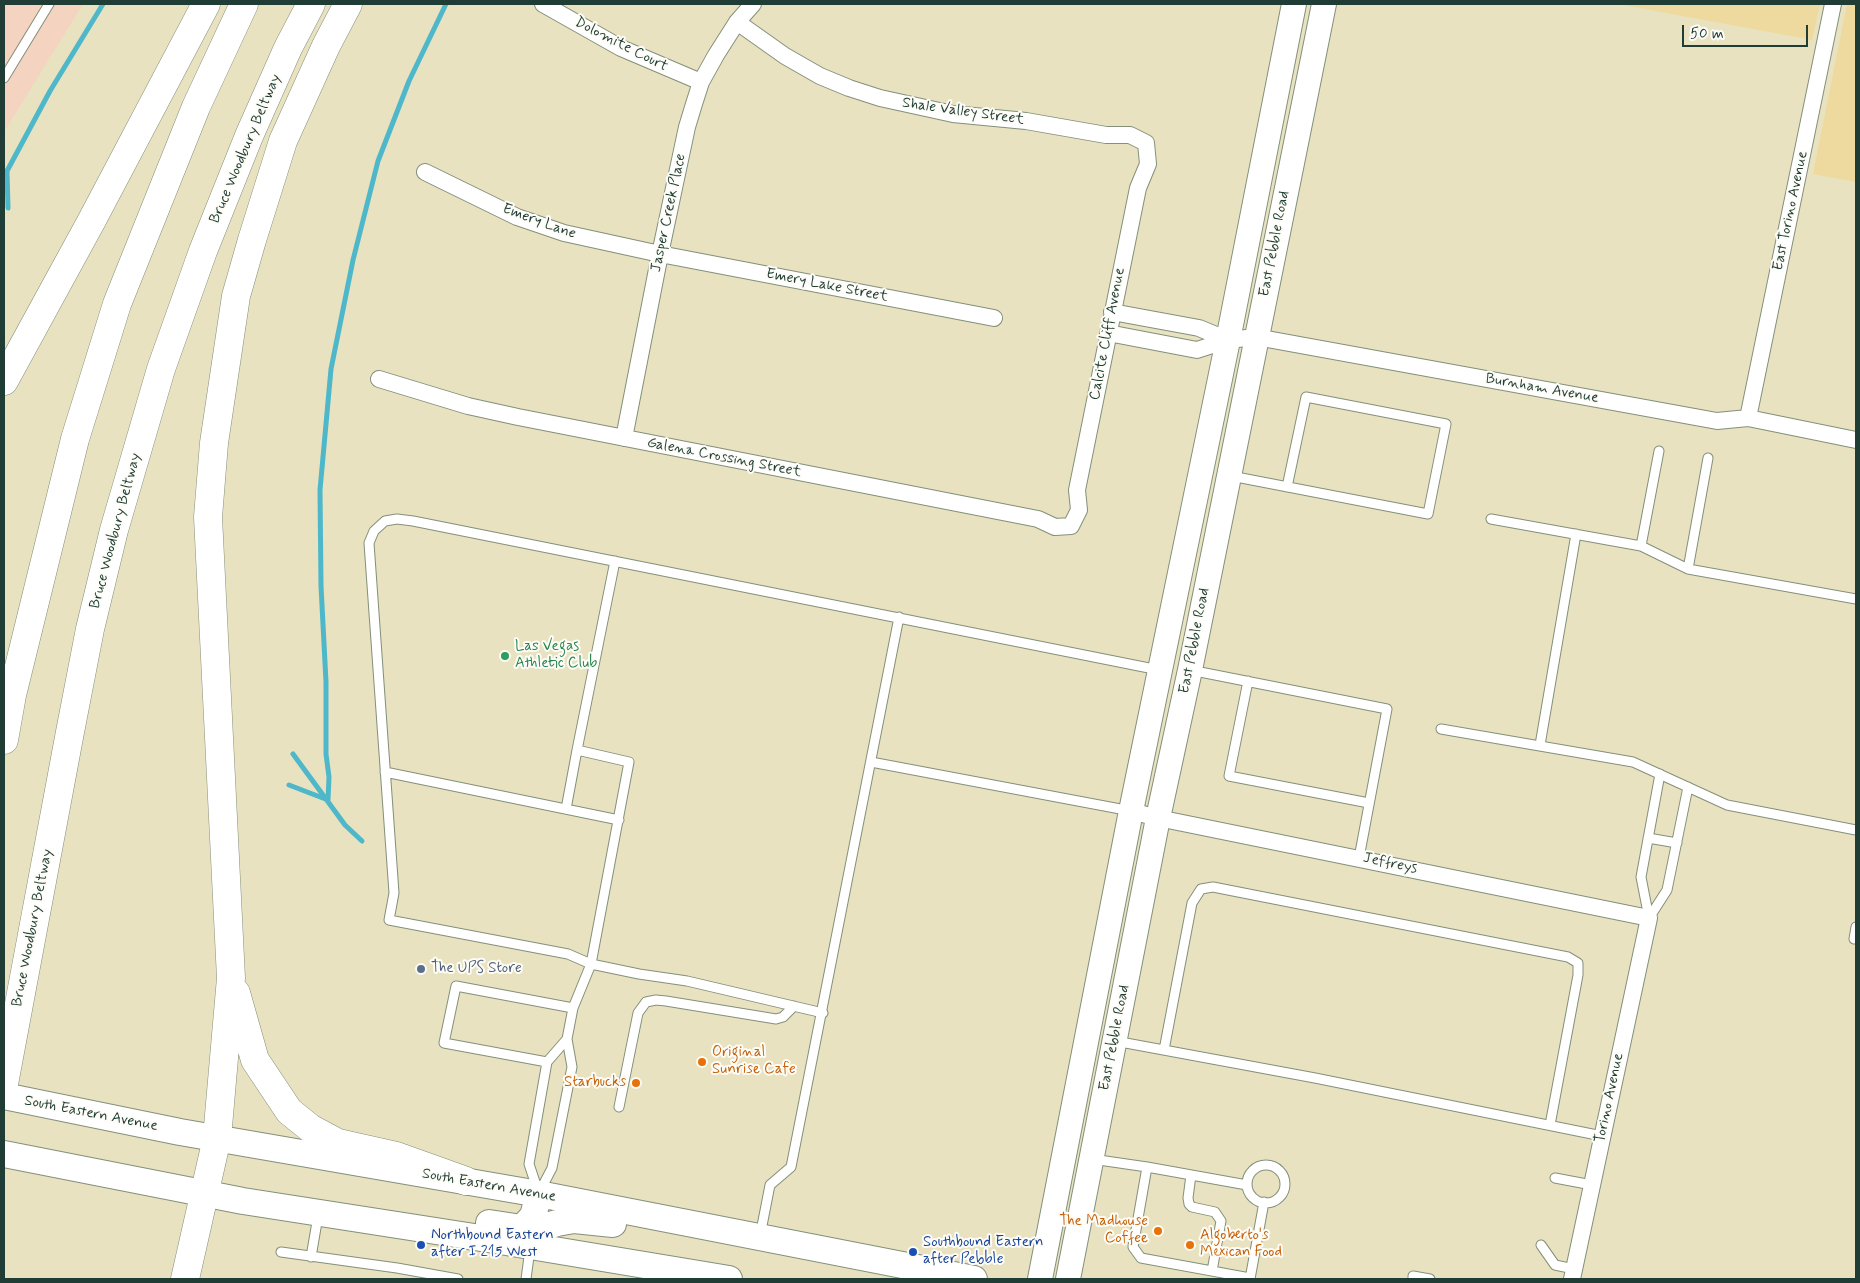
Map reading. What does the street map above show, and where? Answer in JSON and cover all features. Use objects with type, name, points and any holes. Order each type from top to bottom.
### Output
[{"type":"highway","points":[[4,381],[92,220],[206,4]]},
{"type":"highway","points":[[4,740],[12,695],[75,439],[117,304],[196,107],[244,4]]},
{"type":"highway","name":"Bruce Woodbury Beltway","points":[[4,1084],[90,629],[122,502],[160,369],[203,251],[249,136],[288,48],[311,4]]},
{"type":"highway","points":[[186,1279],[217,1138],[231,978],[208,517],[214,443],[236,296],[252,240],[283,141],[326,46],[348,4]]},
{"type":"highway","points":[[231,978],[255,1060],[289,1111],[310,1128],[338,1143],[396,1156],[466,1181]]},
{"type":"main road","name":"East Pebble Road","points":[[1040,1279],[1131,811],[1228,340],[1294,4]]},
{"type":"main road","name":"East Pebble Road","points":[[1068,1279],[1158,818],[1190,670],[1324,4]]},
{"type":"main road","name":"South Eastern Avenue","points":[[4,1096],[217,1138],[539,1194],[974,1279]]},
{"type":"main road","points":[[4,1154],[243,1201],[729,1279]]},
{"type":"main road","points":[[391,1224],[397,1215],[412,1213],[522,1228],[534,1216],[539,1194]]},
{"type":"main road","points":[[530,1246],[541,1228],[574,1220],[618,1224],[683,1222]]},
{"type":"street","name":"Dolomite Court","points":[[543,4],[621,48],[701,82]]},
{"type":"street","name":"Jasper Creek Place","points":[[624,438],[687,127],[701,82],[737,22],[753,4]]},
{"type":"street","name":"East Torino Avenue","points":[[1748,418],[1833,4]]},
{"type":"street","name":"Shale Valley Street","points":[[737,22],[785,56],[820,76],[880,98],[953,114],[1026,121],[1106,136],[1130,135],[1146,143]]},
{"type":"street","name":"Calcite Cliff Avenue","points":[[1070,526],[1079,510],[1077,490],[1112,312],[1138,188],[1148,164],[1146,143]]},
{"type":"street","name":"Emery Lane","points":[[425,172],[532,223],[591,240],[660,254]]},
{"type":"street","name":"Emery Lake Street","points":[[660,254],[994,318]]},
{"type":"street","points":[[1112,312],[1199,328],[1228,340]]},
{"type":"street","name":"Burnham Avenue","points":[[1108,333],[1197,350],[1228,340],[1256,337],[1717,420],[1748,418],[1856,440]]},
{"type":"street","name":"Galena Crossing Street","points":[[379,379],[484,410],[1038,519],[1055,527],[1070,526]]},
{"type":"street","name":"Jeffreys","points":[[1131,811],[1649,918]]},
{"type":"street","name":"Torino Avenue","points":[[1573,1274],[1649,918]]},
{"type":"lane","points":[[4,78],[49,4]]},
{"type":"lane","points":[[1228,476],[1428,514],[1446,424],[1306,397],[1287,487]]},
{"type":"lane","points":[[1641,546],[1659,451]]},
{"type":"lane","points":[[1688,569],[1708,458]]},
{"type":"lane","points":[[823,1013],[687,981],[591,964],[568,954],[389,920],[394,893],[369,543],[374,531],[385,521],[397,519],[900,617],[1160,670]]},
{"type":"lane","points":[[1491,519],[1641,546],[1688,569],[1856,599]]},
{"type":"lane","points":[[1540,745],[1576,534]]},
{"type":"lane","points":[[566,809],[615,561]]},
{"type":"lane","points":[[760,1238],[770,1185],[791,1167],[900,617]]},
{"type":"lane","points":[[1190,670],[1387,709],[1359,858]]},
{"type":"lane","points":[[1248,681],[1229,776],[1369,803]]},
{"type":"lane","points":[[1441,729],[1632,762],[1727,805],[1856,830]]},
{"type":"lane","points":[[539,1194],[552,1168],[572,1067],[567,1039],[573,1008],[591,964],[630,762],[577,750]]},
{"type":"lane","points":[[871,762],[1131,811]]},
{"type":"lane","points":[[385,772],[619,820]]},
{"type":"lane","points":[[1649,918],[1641,877],[1660,774]]},
{"type":"lane","points":[[1649,918],[1667,890],[1688,787]]},
{"type":"lane","points":[[1648,838],[1677,843]]},
{"type":"lane","points":[[1164,1050],[1192,903],[1201,889],[1213,887],[1568,957],[1578,963],[1578,975],[1550,1125]]},
{"type":"lane","points":[[1854,938],[1856,927]]},
{"type":"lane","points":[[548,1062],[444,1043],[456,986],[573,1008]]},
{"type":"lane","points":[[619,1107],[638,1013],[646,1002],[666,1001],[776,1019],[784,1017],[794,1006]]},
{"type":"lane","points":[[539,1194],[529,1164],[548,1062],[567,1039]]},
{"type":"lane","points":[[1115,1041],[1315,1078],[1602,1136]]},
{"type":"lane","points":[[1092,1159],[1247,1185]]},
{"type":"lane","points":[[1266,1165],[1278,1170],[1282,1176],[1283,1189],[1276,1199],[1264,1202],[1253,1198],[1249,1193],[1247,1185],[1249,1175],[1259,1166],[1266,1165]]},
{"type":"lane","points":[[1147,1167],[1133,1247],[1141,1258],[1250,1279],[1264,1202]]},
{"type":"lane","points":[[1191,1175],[1189,1204],[1192,1207],[1215,1212],[1221,1221],[1212,1271]]},
{"type":"lane","points":[[1554,1178],[1592,1185]]},
{"type":"lane","points":[[311,1256],[319,1213]]},
{"type":"lane","points":[[1541,1244],[1555,1266],[1573,1274]]},
{"type":"lane","points":[[526,1279],[530,1246]]},
{"type":"lane","points":[[281,1252],[397,1268],[458,1279]]},
{"type":"lane","points":[[1413,1279],[1413,1276],[1430,1279]]},
{"type":"shaded area","points":[[4,4],[83,4],[4,132]]},
{"type":"sand","points":[[1618,4],[1820,4],[1812,40]]},
{"type":"sand","points":[[1847,4],[1856,4],[1856,182],[1813,174]]},
{"type":"waterway","points":[[8,208],[7,171],[50,91],[103,4]]},
{"type":"waterway","points":[[328,800],[329,777],[326,754],[326,682],[321,586],[320,490],[331,369],[353,260],[378,161],[409,81],[446,4]]},
{"type":"waterway","points":[[293,754],[345,825],[362,841]]},
{"type":"waterway","points":[[289,785],[328,800]]},
{"type":"place","name":"Las Vegas Athletic Club","points":[[505,656]]},
{"type":"place","name":"The UPS Store","points":[[421,969]]},
{"type":"place","name":"Original Sunrise Cafe","points":[[702,1062]]},
{"type":"place","name":"Starbucks","points":[[636,1083]]},
{"type":"place","name":"The Madhouse Coffee","points":[[1158,1231]]},
{"type":"place","name":"Northbound Eastern after I 215 West","points":[[421,1245]]},
{"type":"place","name":"Algoberto's Mexican Food","points":[[1190,1245]]},
{"type":"place","name":"Southbound Eastern after Pebble","points":[[913,1252]]}]
